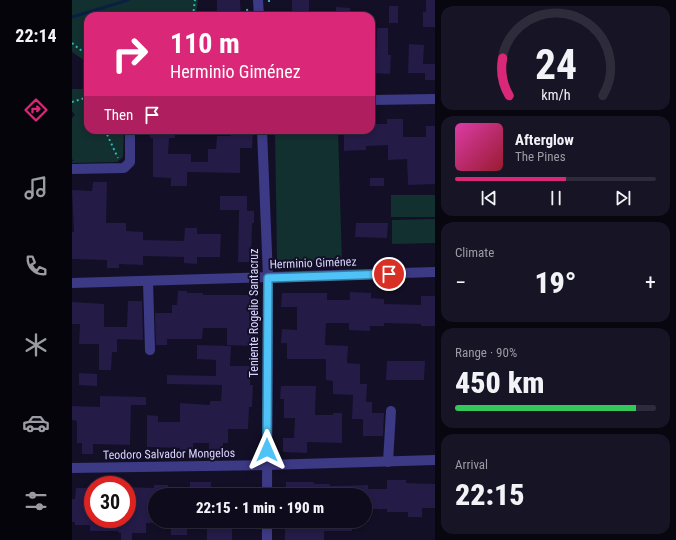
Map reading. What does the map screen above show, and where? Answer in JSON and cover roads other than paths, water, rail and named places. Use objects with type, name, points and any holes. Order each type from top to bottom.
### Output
[{"type":"street","points":[[258,0],[259,12]]},
{"type":"street","points":[[375,100],[435,99]]},
{"type":"street","points":[[72,169],[124,168],[130,162],[130,134]]},
{"type":"street","name":"Teniente Rogelio Santacruz","points":[[262,134],[268,278],[267,488]]},
{"type":"street","name":"Herminio Giménez","points":[[72,282],[268,278],[435,272]]},
{"type":"street","points":[[148,281],[150,350]]},
{"type":"street","points":[[388,462],[391,411]]},
{"type":"street","name":"Teodoro Salvador Mongelos","points":[[72,468],[267,465],[435,460]]},
{"type":"street","points":[[267,528],[267,540]]},
{"type":"waterway","points":[[88,12],[128,0]]},
{"type":"waterway","points":[[72,17],[84,13]]}]
